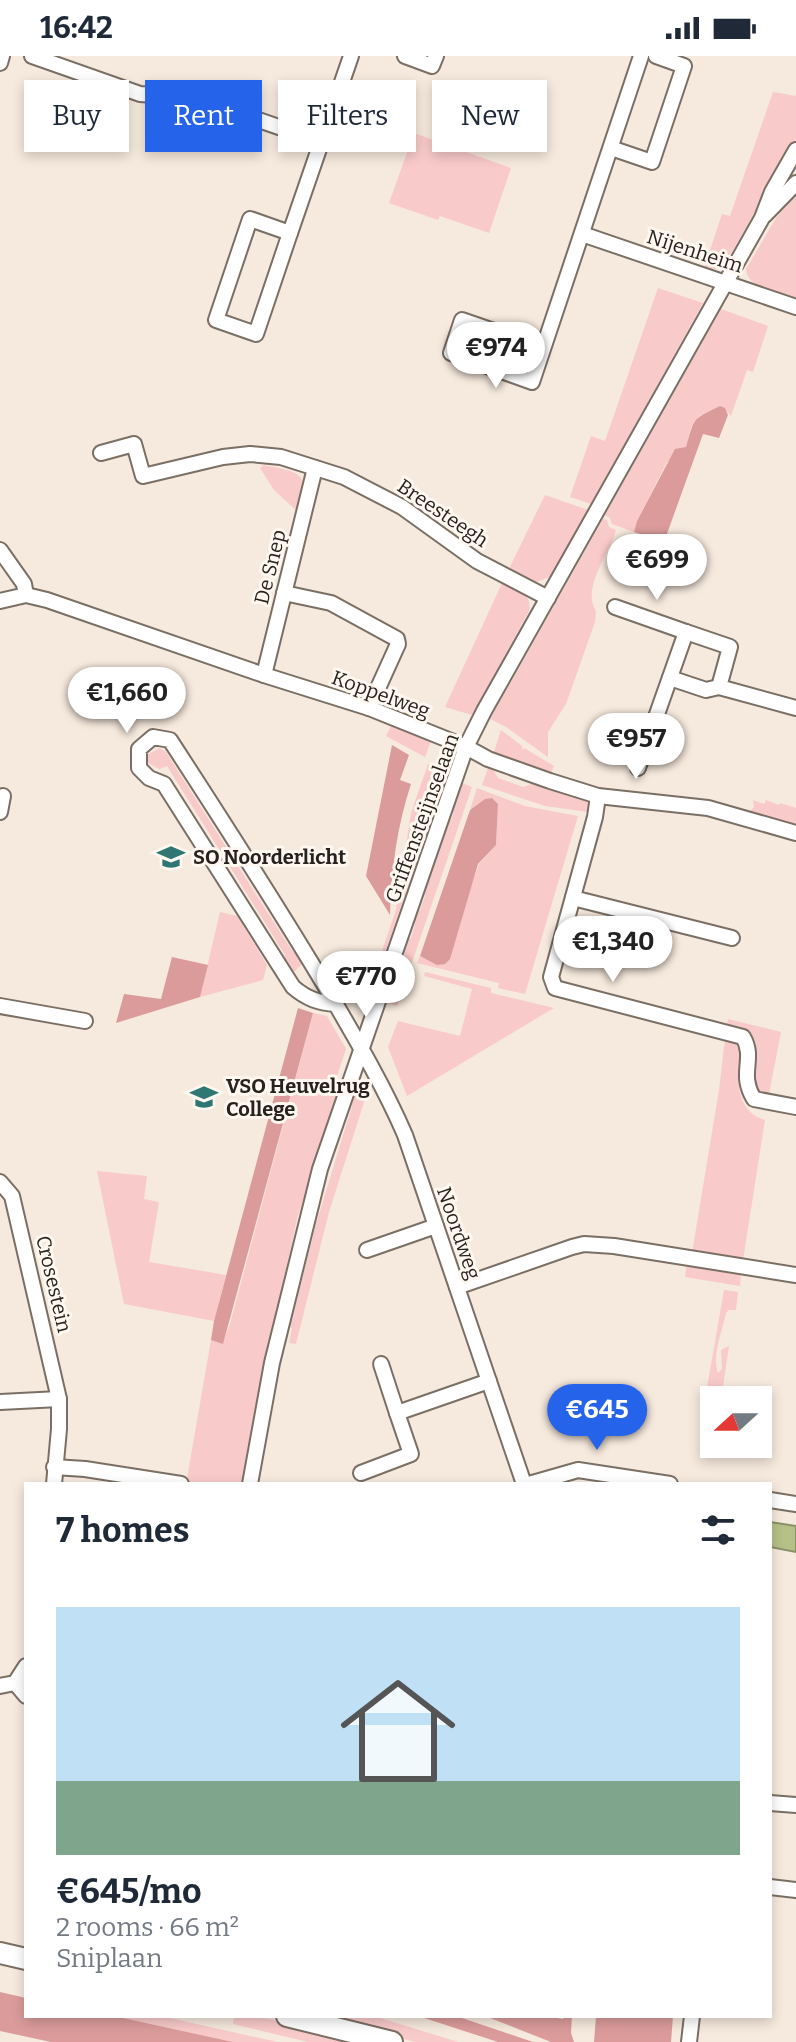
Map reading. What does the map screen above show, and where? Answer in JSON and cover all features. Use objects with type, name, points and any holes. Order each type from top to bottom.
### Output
[{"type":"street","points":[[0,63],[2,56]]},
{"type":"street","points":[[32,56],[140,94],[195,98],[278,127]]},
{"type":"street","points":[[343,80],[351,56]]},
{"type":"street","points":[[405,56],[434,61]]},
{"type":"street","points":[[543,348],[462,320],[451,353],[532,382],[641,56]]},
{"type":"street","points":[[611,148],[652,162],[684,66],[656,56]]},
{"type":"street","name":"Griffensteijnselaan","points":[[250,1482],[259,1424],[289,1288],[320,1169],[466,747],[762,218],[772,192],[796,150]]},
{"type":"street","points":[[290,233],[250,219],[216,320],[256,334],[318,152]]},
{"type":"street","name":"Griffensteijnselaan","points":[[762,218],[796,183]]},
{"type":"street","name":"Nijenheim","points":[[582,234],[796,307]]},
{"type":"street","name":"Breesteegh","points":[[101,453],[134,444],[143,476],[223,457],[250,454],[281,457],[344,477],[402,507],[477,561],[548,598]]},
{"type":"street","name":"De Snep","points":[[264,675],[315,468]]},
{"type":"street","points":[[0,550],[24,584],[26,595]]},
{"type":"street","points":[[284,593],[331,603],[397,639],[398,644],[369,708]]},
{"type":"street","name":"Koppelweg","points":[[0,601],[26,595],[47,600],[369,708],[488,759],[598,796],[708,808],[796,833]]},
{"type":"street","points":[[615,607],[730,647],[719,687]]},
{"type":"street","points":[[638,768],[686,632]]},
{"type":"street","points":[[670,678],[706,690],[719,687],[796,708]]},
{"type":"street","name":"Noordweg","points":[[336,1004],[322,1004],[304,997],[293,987],[164,784],[149,778],[139,768],[139,749],[153,737],[170,740],[269,892],[336,1004],[362,1052],[385,1088],[405,1135],[525,1482]]},
{"type":"street","points":[[0,812],[3,796]]},
{"type":"street","points":[[598,796],[551,977],[555,988],[743,1037],[749,1048],[745,1076],[754,1099],[796,1107]]},
{"type":"street","points":[[573,898],[732,938]]},
{"type":"street","points":[[0,1006],[85,1021]]},
{"type":"street","name":"Crosestein","points":[[0,1182],[12,1196],[59,1399],[54,1482]]},
{"type":"street","points":[[367,1250],[436,1226]]},
{"type":"street","points":[[457,1287],[584,1244],[796,1275]]},
{"type":"street","points":[[361,1473],[411,1454],[381,1364]]},
{"type":"street","points":[[397,1413],[489,1381]]},
{"type":"street","points":[[0,1402],[59,1399]]},
{"type":"street","points":[[54,1467],[168,1482]]},
{"type":"street","points":[[533,1482],[584,1470],[658,1482]]},
{"type":"street","points":[[772,1500],[796,1504]]},
{"type":"street","points":[[7,1685],[24,1668]]},
{"type":"street","points":[[772,1803],[796,1805]]},
{"type":"street","points":[[772,1887],[796,1890]]},
{"type":"street","points":[[0,1953],[24,1959]]},
{"type":"street","points":[[295,2018],[392,2042]]},
{"type":"street","points":[[689,2042],[692,2018]]},
{"type":"shaded area","points":[[773,92],[796,96],[796,139],[728,259],[718,268],[704,268],[722,214],[730,216]]},
{"type":"shaded area","points":[[416,134],[432,139],[432,152],[467,152],[511,168],[489,233],[389,203],[407,152],[416,152]]},
{"type":"shaded area","points":[[796,193],[796,299],[758,286],[752,282],[746,269],[776,218]]},
{"type":"shaded area","points":[[658,288],[703,303],[591,504],[570,497],[591,436],[605,441]]},
{"type":"shaded area","points":[[721,309],[768,326],[753,372],[747,370],[731,416],[724,408],[719,408],[696,419],[686,447],[667,462],[634,532],[612,524],[605,515]]},
{"type":"shaded area","points":[[720,406],[725,408],[728,415],[719,438],[703,434],[664,542],[634,532],[675,449],[686,447],[699,417]]},
{"type":"shaded area","points":[[264,465],[294,472],[303,481],[297,511],[274,490],[260,468]]},
{"type":"shaded area","points":[[545,495],[588,510],[550,577],[536,582],[509,569]]},
{"type":"shaded area","points":[[603,519],[616,530],[594,581],[592,602],[596,611],[595,622],[566,704],[548,732],[548,757],[490,719]]},
{"type":"shaded area","points":[[503,581],[526,596],[529,611],[472,715],[445,707]]},
{"type":"shaded area","points":[[392,724],[432,738],[425,757],[386,736]]},
{"type":"shaded area","points":[[501,730],[522,746],[522,750],[524,748],[554,766],[550,775],[494,752]]},
{"type":"shaded area","points":[[392,745],[409,755],[400,780],[411,784],[396,849],[390,915],[366,876]]},
{"type":"shaded area","points":[[159,748],[166,752],[292,951],[298,952],[303,963],[294,972],[284,962],[285,955],[167,766],[159,769],[148,763],[147,755]]},
{"type":"shaded area","points":[[428,764],[446,774],[372,991],[370,986],[396,910],[411,813]]},
{"type":"shaded area","points":[[488,768],[498,778],[523,787],[531,784],[590,803],[588,812],[545,806],[482,785]]},
{"type":"shaded area","points":[[460,782],[472,787],[397,1006],[385,1002],[396,969],[401,966],[405,954],[405,941],[411,938],[415,925],[413,919],[425,896],[423,890],[446,825],[452,817],[453,799]]},
{"type":"shaded area","points":[[477,788],[525,806],[578,816],[525,994],[498,988],[499,983],[417,963],[471,886],[479,864],[496,845],[498,804],[485,799],[470,810]]},
{"type":"shaded area","points":[[492,798],[498,804],[496,845],[478,864],[450,959],[445,964],[437,965],[420,956],[470,810],[485,799]]},
{"type":"shaded area","points":[[753,800],[796,808],[796,825],[750,811],[754,807]]},
{"type":"shaded area","points":[[220,912],[237,916],[267,965],[263,980],[200,997]]},
{"type":"shaded area","points":[[172,957],[208,965],[200,997],[116,1023],[124,994],[161,999]]},
{"type":"shaded area","points":[[425,972],[491,988],[491,993],[554,1008],[407,1096],[388,1047],[398,1021],[460,1036],[472,989],[424,976]]},
{"type":"shaded area","points":[[298,1008],[313,1013],[223,1344],[211,1340],[214,1321]]},
{"type":"shaded area","points":[[313,1013],[327,1016],[346,1049],[334,1085],[339,1089],[297,1219],[242,1482],[186,1482],[211,1340],[223,1343]]},
{"type":"shaded area","points":[[728,1019],[781,1032],[769,1094],[757,1090],[752,1079],[755,1043],[752,1036],[743,1029],[727,1024]]},
{"type":"shaded area","points":[[725,1039],[741,1047],[738,1079],[742,1100],[755,1115],[765,1120],[743,1260],[692,1253]]},
{"type":"shaded area","points":[[354,1095],[365,1099],[329,1212],[296,1344],[289,1343],[290,1327],[316,1224]]},
{"type":"shaded area","points":[[97,1171],[147,1176],[144,1199],[159,1202],[149,1262],[226,1275],[214,1321],[124,1304]]},
{"type":"shaded area","points":[[687,1263],[741,1272],[740,1286],[685,1277]]},
{"type":"shaded area","points":[[724,1290],[738,1292],[736,1310],[726,1313],[717,1351],[718,1373],[722,1369],[721,1350],[729,1346],[723,1386],[707,1386]]},
{"type":"shaded area","points":[[772,1522],[796,1526],[796,1552],[772,1547]]},
{"type":"shaded area","points":[[0,1992],[24,1998],[24,2018],[123,2018],[233,2042],[51,2042],[0,2031]]},
{"type":"shaded area","points":[[123,2018],[170,2018],[277,2042],[233,2042]]},
{"type":"shaded area","points":[[234,2018],[282,2021],[359,2042],[308,2042],[233,2024]]},
{"type":"shaded area","points":[[332,2018],[380,2018],[458,2042],[415,2042]]},
{"type":"shaded area","points":[[424,2018],[462,2018],[533,2042],[498,2042]]},
{"type":"shaded area","points":[[490,2018],[572,2018],[574,2042],[551,2042]]},
{"type":"shaded area","points":[[596,2018],[673,2018],[671,2042],[594,2042]]},
{"type":"place","name":"SO Noorderlicht","points":[[171,857]]},
{"type":"place","name":"VSO Heuvelrug College","points":[[204,1097]]}]
